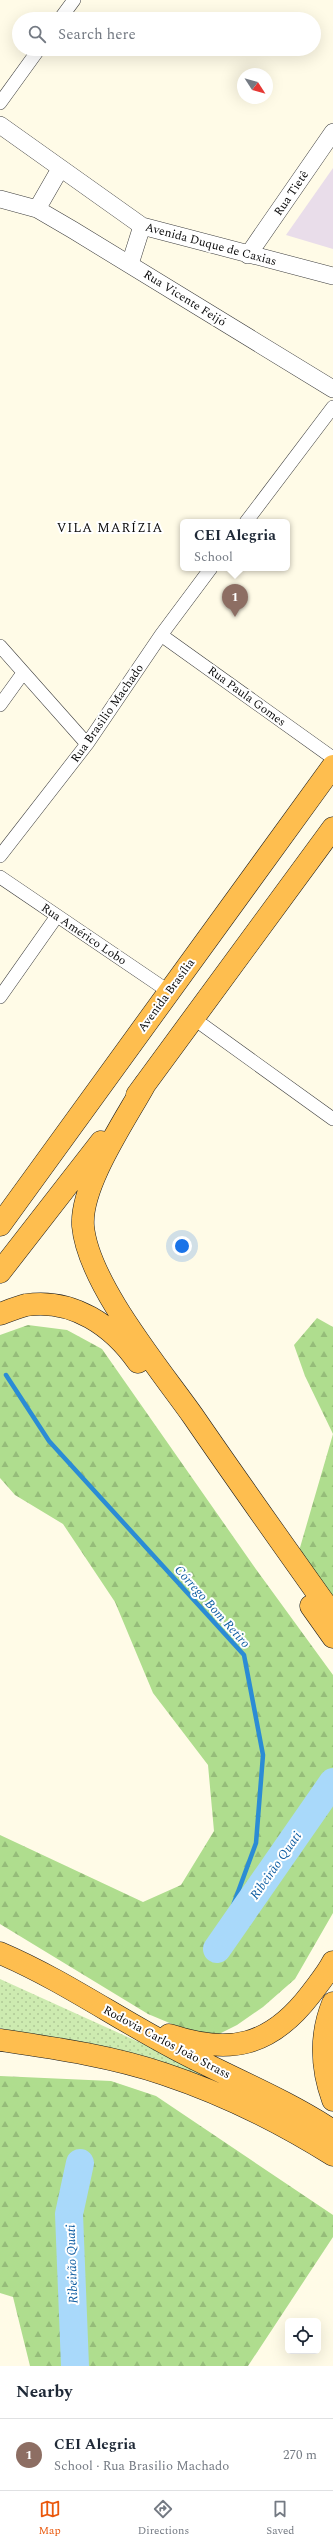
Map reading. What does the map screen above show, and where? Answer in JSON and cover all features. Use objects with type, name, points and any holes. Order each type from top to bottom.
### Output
[{"type":"highway","name":"Avenida Brasília","points":[[0,1225],[168,991],[333,766]]},
{"type":"highway","points":[[0,1272],[145,1084],[333,828]]},
{"type":"highway","points":[[145,1084],[96,1173],[88,1194],[83,1224],[89,1253],[100,1279],[134,1334],[333,1615]]},
{"type":"highway","points":[[0,1314],[25,1306],[49,1304],[74,1310],[100,1322],[125,1344],[333,1637]]},
{"type":"highway","name":"Rodovia Carlos João Strass","points":[[0,1953],[56,1980],[125,2020],[333,2131]]},
{"type":"highway","points":[[125,2020],[197,2043],[224,2046],[250,2043],[274,2031],[298,2010],[333,1962]]},
{"type":"highway","points":[[333,2003],[328,2019],[323,2049],[326,2080],[333,2100]]},
{"type":"highway","name":"Rodovia Carlos João Strass","points":[[3,2042],[84,2054],[163,2073],[253,2109],[333,2155]]},
{"type":"street","points":[[65,12],[74,0]]},
{"type":"street","points":[[0,103],[34,56]]},
{"type":"street","name":"Avenida Duque de Caxias","points":[[0,125],[142,226],[248,255],[333,276]]},
{"type":"street","name":"Rua Tietê","points":[[248,255],[333,132]]},
{"type":"street","points":[[37,209],[60,168]]},
{"type":"street","name":"Rua Vicente Feijó","points":[[1,201],[37,209],[130,264],[333,389]]},
{"type":"street","points":[[130,264],[142,226]]},
{"type":"street","points":[[248,519],[333,406]]},
{"type":"street","name":"Rua Brasilio Machado","points":[[0,856],[87,744],[161,635],[209,571]]},
{"type":"street","name":"Rua Paula Gomes","points":[[161,635],[333,758]]},
{"type":"street","points":[[0,646],[87,744]]},
{"type":"street","points":[[0,705],[23,673]]},
{"type":"street","name":"Rua Américo Lobo","points":[[0,877],[168,991]]},
{"type":"street","points":[[0,997],[57,916]]},
{"type":"street","points":[[193,1018],[333,1119]]},
{"type":"shaded area","points":[[333,168],[333,249],[286,235]]},
{"type":"green space","points":[[317,1318],[333,1327],[333,1434],[305,1376],[294,1345]]},
{"type":"green space","points":[[28,1325],[67,1330],[102,1349],[253,1565],[333,1675],[333,1913],[295,1979],[263,2007],[237,2025],[215,2036],[196,2034],[148,2014],[0,1924],[0,1835],[143,1902],[181,1885],[214,1831],[208,1765],[153,1693],[115,1602],[63,1524],[15,1495],[0,1478],[0,1335]]},
{"type":"green space","points":[[333,1434],[333,1602],[299,1551]]},
{"type":"green space","points":[[0,1979],[207,2073],[203,2082],[103,2052],[0,2028]]},
{"type":"green space","points":[[0,2076],[111,2081],[156,2096],[333,2215],[333,2237],[248,2366],[30,2366],[13,2297],[0,2293]]},
{"type":"waterway","name":"Córrego Bom Retiro","points":[[6,1375],[49,1441],[244,1655],[263,1755],[256,1843],[217,1949]]},
{"type":"waterway","name":"Ribeirão Quati","points":[[217,1949],[333,1782]]},
{"type":"waterway","name":"Ribeirão Quati","points":[[75,2366],[69,2214],[80,2163]]},
{"type":"place","name":"CEI Alegria","points":[[235,617]]},
{"type":"district","name":"VILA MARÍZIA","points":[[110,527]]}]
